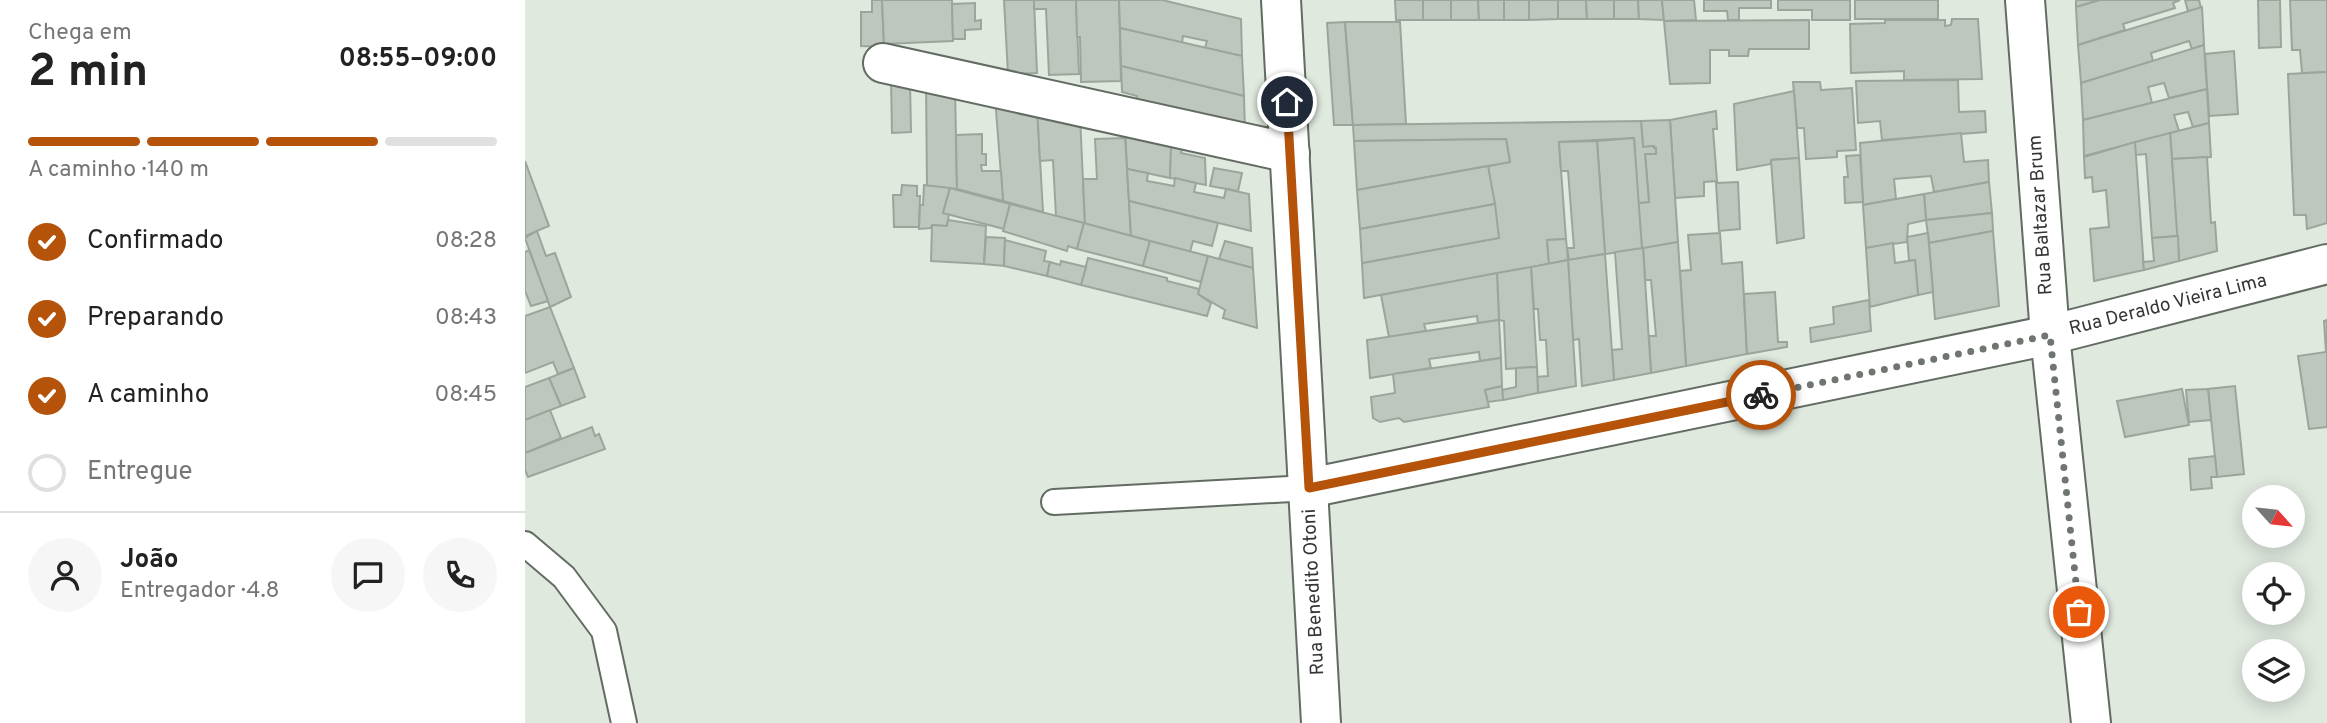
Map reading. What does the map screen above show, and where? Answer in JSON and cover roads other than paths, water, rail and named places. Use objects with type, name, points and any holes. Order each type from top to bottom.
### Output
[{"type":"street","name":"Rua Benedito Otoni","points":[[1281,0],[1321,723]]},
{"type":"street","name":"Rua Baltazar Brum","points":[[2025,0],[2050,335],[2091,723]]},
{"type":"street","points":[[883,64],[1290,153]]},
{"type":"street","name":"Rua Deraldo Vieira Lima","points":[[1309,488],[2050,335],[2327,264]]},
{"type":"lane","points":[[1054,502],[1309,488]]},
{"type":"lane","points":[[525,544],[564,577],[604,631],[624,723]]}]
